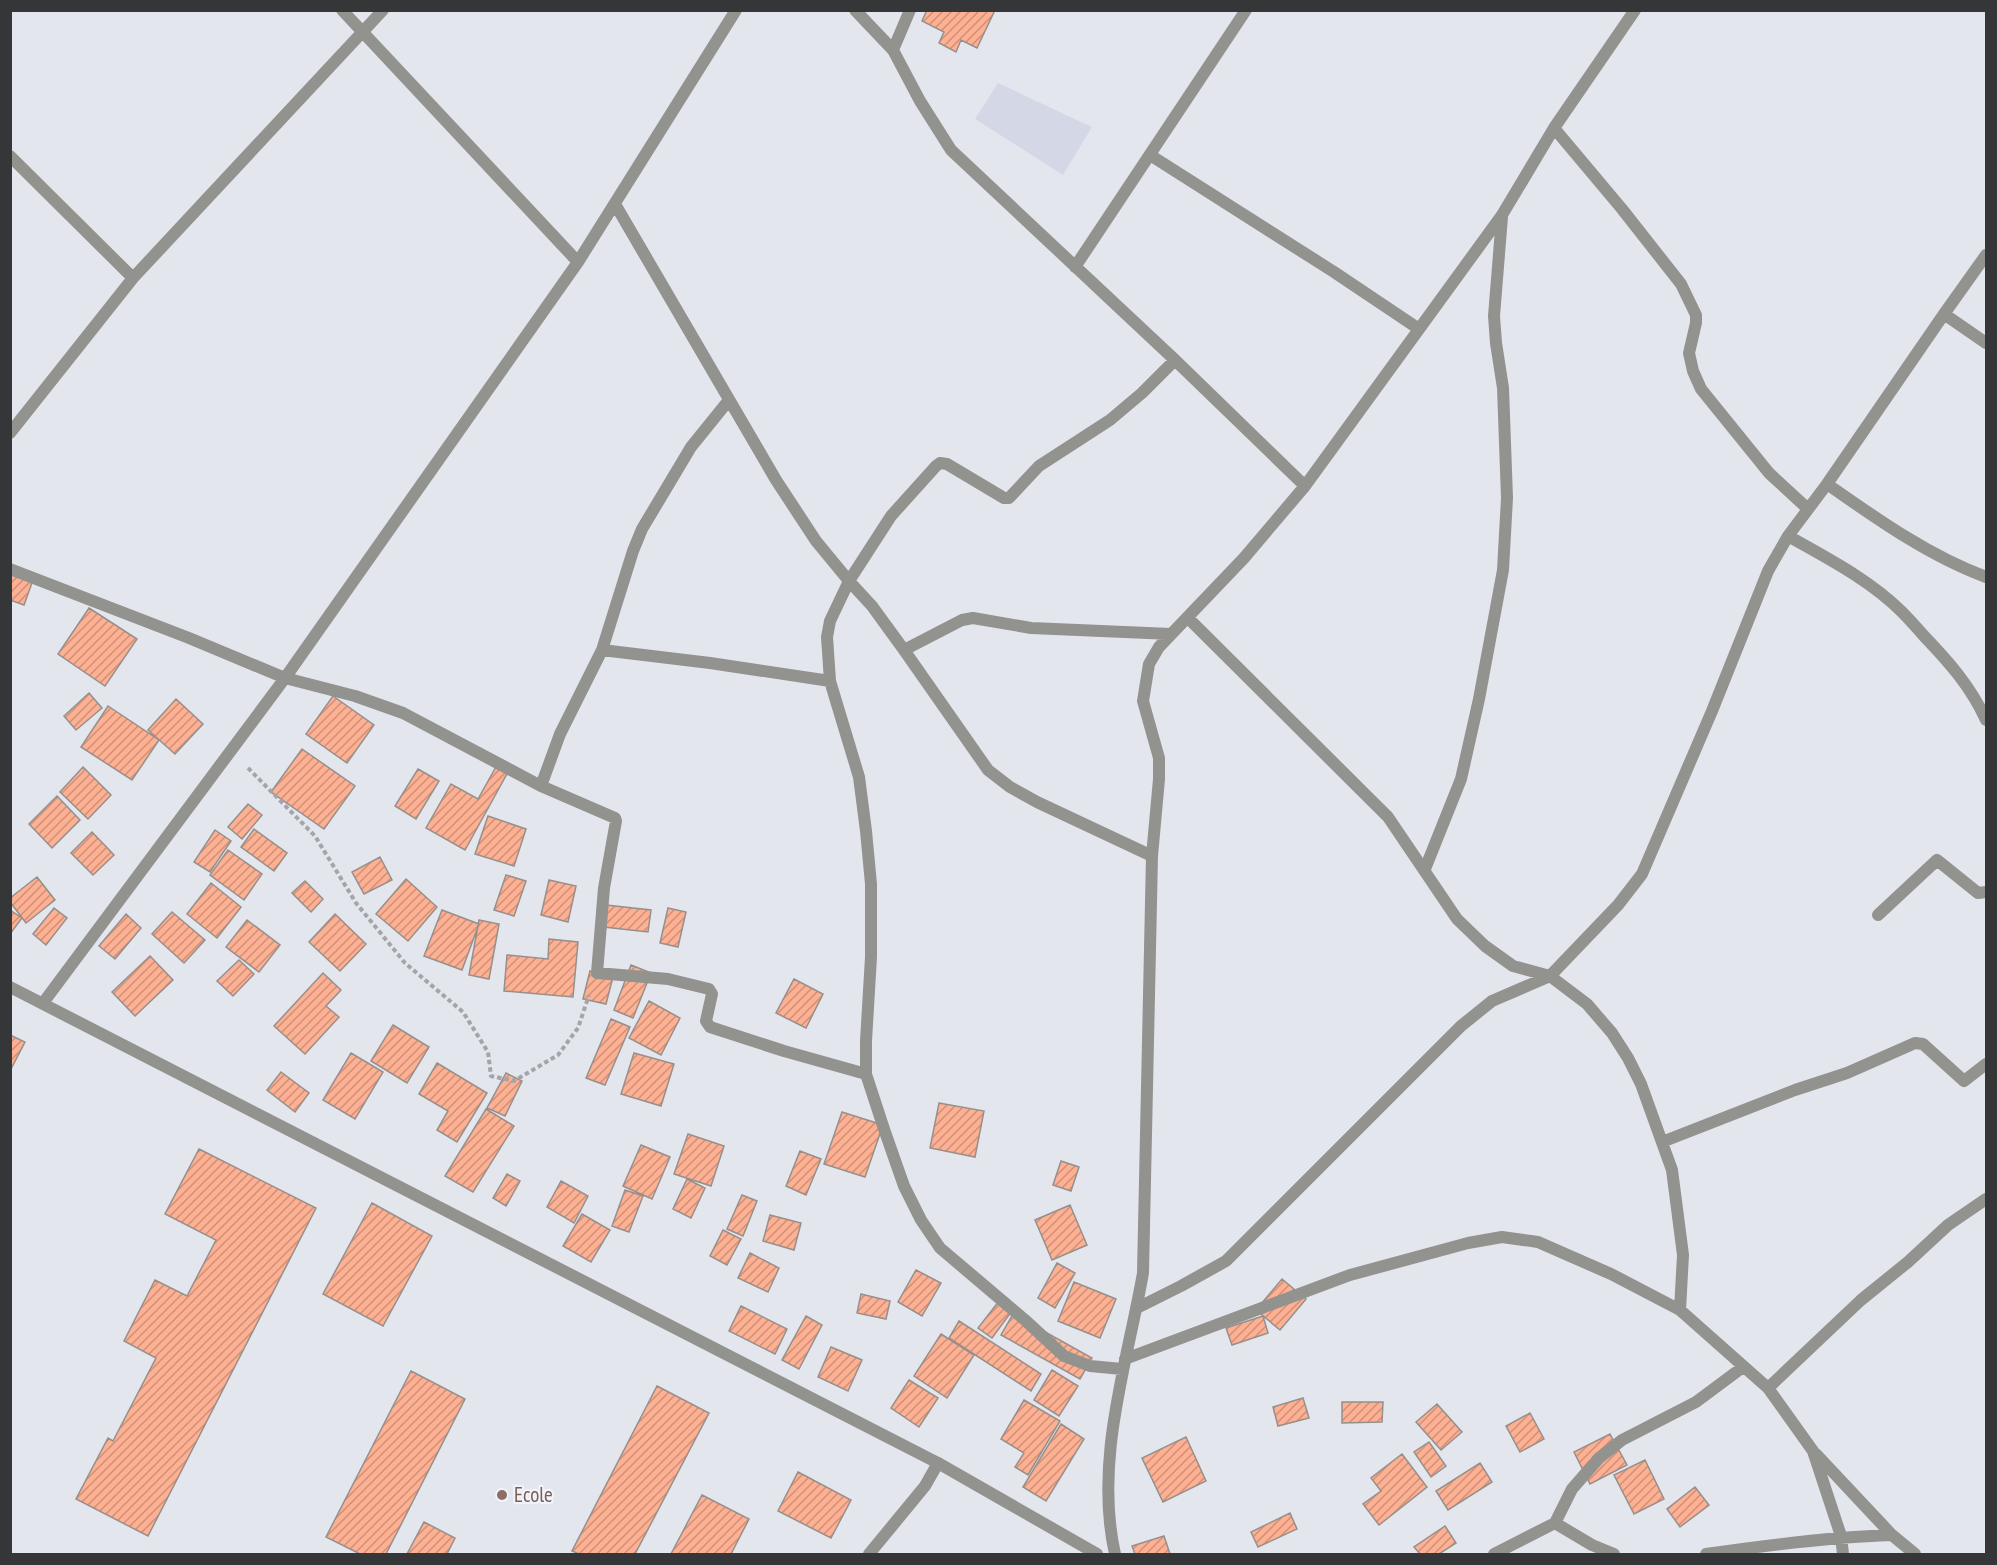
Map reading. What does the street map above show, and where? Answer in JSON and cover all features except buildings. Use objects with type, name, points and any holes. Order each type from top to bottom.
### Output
[{"type":"street","points":[[342,10],[578,262]]},
{"type":"street","points":[[10,433],[134,278],[383,10]]},
{"type":"street","points":[[43,1003],[285,678],[578,262],[736,10]]},
{"type":"street","points":[[855,10],[893,50],[920,101],[951,150],[1175,360],[1305,486]]},
{"type":"street","points":[[893,50],[910,10]]},
{"type":"street","points":[[1075,267],[1246,10]]},
{"type":"street","points":[[1115,1554],[1109,1510],[1110,1458],[1124,1364],[1143,1273],[1152,856],[1159,779],[1159,758],[1143,701],[1149,664],[1159,647],[1244,558],[1305,486],[1502,215],[1554,128],[1635,10]]},
{"type":"street","points":[[1554,128],[1629,217],[1681,284],[1696,315],[1689,353],[1693,371],[1701,388],[1769,473],[1808,509]]},
{"type":"street","points":[[1150,155],[1419,329]]},
{"type":"street","points":[[10,156],[134,278]]},
{"type":"street","points":[[615,204],[776,480],[816,541],[872,606],[988,770],[1037,802],[1152,856]]},
{"type":"street","points":[[1425,869],[1461,779],[1479,699],[1503,570],[1507,498],[1504,410],[1494,316],[1502,215]]},
{"type":"street","points":[[1137,1308],[1226,1261],[1461,1026],[1492,1001],[1550,976],[1618,905],[1642,874],[1712,711],[1768,571],[1788,536],[1827,484],[1986,255]]},
{"type":"street","points":[[1944,314],[1986,343]]},
{"type":"street","points":[[1175,360],[1142,393],[1110,420],[1039,466],[1009,498],[1004,498],[947,464],[940,463],[936,466],[891,516],[849,581],[830,621],[827,637],[830,681],[859,777],[871,884],[871,957],[866,1074],[904,1186],[921,1220],[940,1248],[1064,1356],[1090,1366],[1124,1364],[1350,1275],[1468,1243],[1502,1237],[1538,1242],[1611,1274],[1680,1310],[1768,1388],[1813,1451],[1892,1535],[1915,1554]]},
{"type":"street","points":[[541,786],[560,734],[602,650],[642,529],[691,447],[729,400]]},
{"type":"street","points":[[1827,484],[1903,534],[1960,567],[1986,577]]},
{"type":"street","points":[[1788,536],[1835,563],[1880,593],[1902,611],[1947,659],[1973,694],[1986,720]]},
{"type":"street","points":[[10,568],[285,678],[355,696],[403,713],[541,786],[612,816],[616,820],[603,888],[597,973],[668,979],[709,989],[712,994],[706,1021],[710,1027],[866,1074]]},
{"type":"street","points":[[904,650],[962,620],[973,618],[1031,628],[1171,634]]},
{"type":"street","points":[[1188,618],[1388,817],[1457,919],[1485,946],[1513,966],[1550,976],[1587,1004],[1612,1033],[1641,1084],[1672,1170],[1683,1255],[1680,1310]]},
{"type":"street","points":[[602,650],[830,681]]},
{"type":"street","points":[[1878,915],[1937,860],[1978,893],[1986,892]]},
{"type":"street","points":[[10,987],[938,1463],[1096,1554]]},
{"type":"street","points":[[1662,1142],[1795,1090],[1847,1073],[1915,1043],[1923,1044],[1964,1081],[1986,1064]]},
{"type":"street","points":[[1768,1388],[1861,1300],[1948,1226],[1986,1199]]},
{"type":"street","points":[[1494,1554],[1555,1523],[1572,1490],[1599,1458],[1622,1440],[1696,1402],[1743,1367]]},
{"type":"street","points":[[1813,1451],[1841,1536],[1843,1554]]},
{"type":"street","points":[[869,1554],[925,1486],[938,1463]]},
{"type":"street","points":[[1555,1523],[1592,1545],[1614,1554]]},
{"type":"street","points":[[1706,1554],[1841,1536],[1892,1535]]},
{"type":"path","points":[[231,750],[315,836],[356,903],[405,963],[464,1012],[488,1052],[491,1076],[514,1081],[558,1055],[578,1028],[597,973]]},
{"type":"shaded area","points":[[998,83],[1092,127],[1063,175],[975,119]]},
{"type":"place","name":"Ecole","points":[[502,1495]]}]
